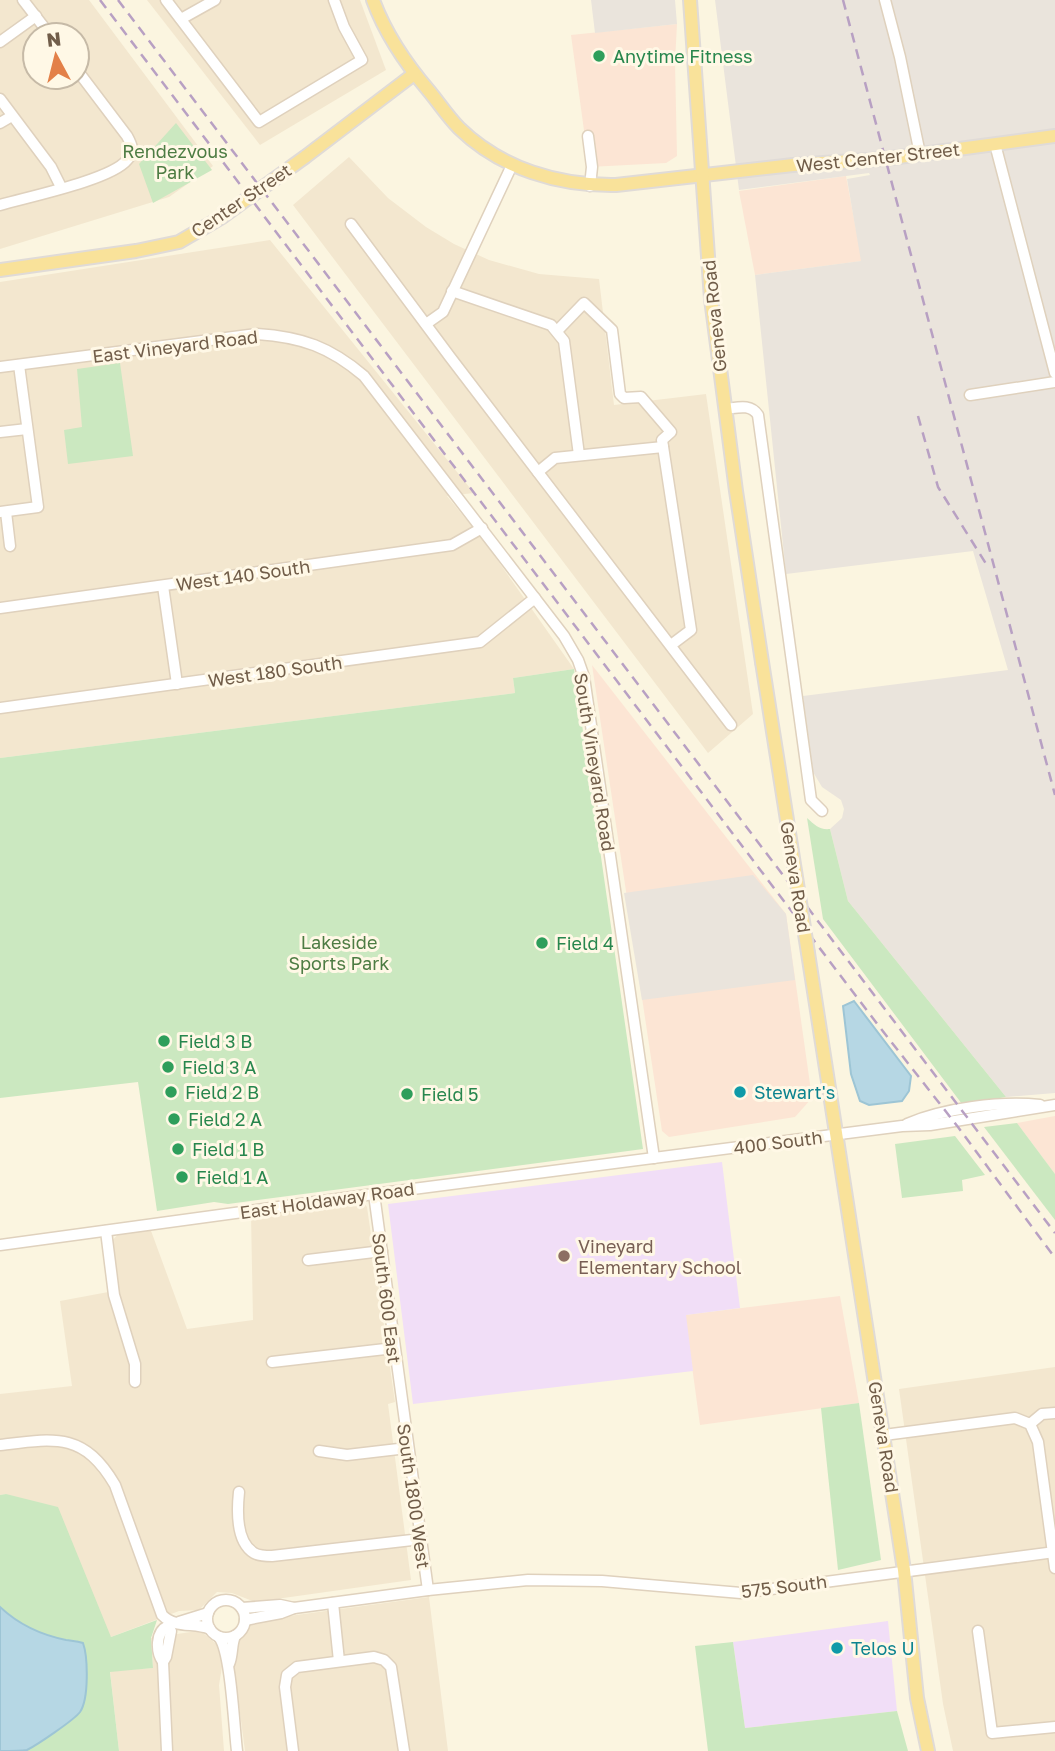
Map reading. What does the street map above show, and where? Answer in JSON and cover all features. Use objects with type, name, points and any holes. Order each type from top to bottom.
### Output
[{"type":"main road","name":"West Center Street","points":[[373,0],[400,54],[459,127],[485,149],[546,178],[590,186],[616,186],[793,165],[854,162],[1055,136]]},
{"type":"main road","name":"Geneva Road","points":[[690,0],[711,299],[725,409],[762,662],[884,1435],[904,1570],[917,1698],[928,1751]]},
{"type":"main road","name":"Center Street","points":[[0,270],[136,251],[179,242],[222,217],[414,74]]},
{"type":"street","points":[[23,0],[40,21]]},
{"type":"street","points":[[166,0],[259,122],[362,60],[344,27],[337,1]]},
{"type":"street","points":[[181,19],[215,0]]},
{"type":"street","points":[[884,0],[900,57],[920,154]]},
{"type":"street","points":[[0,42],[36,16]]},
{"type":"street","points":[[0,205],[103,176],[126,163],[132,153],[132,146],[91,88]]},
{"type":"street","points":[[0,99],[51,167],[61,187]]},
{"type":"street","points":[[0,123],[12,116]]},
{"type":"street","points":[[588,136],[592,167],[590,186]]},
{"type":"street","points":[[995,144],[1055,373]]},
{"type":"street","points":[[426,324],[443,312],[512,164]]},
{"type":"street","points":[[351,224],[731,725]]},
{"type":"street","points":[[452,291],[551,326],[557,331],[564,341],[579,455]]},
{"type":"street","points":[[557,331],[584,303],[612,330],[620,394],[624,398],[641,397],[671,432],[662,440],[691,630],[671,645]]},
{"type":"street","name":"East Vineyard Road","points":[[0,367],[257,334],[286,336],[316,345],[345,360]]},
{"type":"street","name":"South Vineyard Road","points":[[345,360],[364,376],[564,636],[578,660],[584,677],[654,1158]]},
{"type":"street","points":[[10,547],[3,512],[38,507],[19,365]]},
{"type":"street","points":[[970,395],[1055,382]]},
{"type":"street","points":[[725,409],[752,408],[758,415],[811,800],[822,811]]},
{"type":"street","points":[[0,432],[27,429]]},
{"type":"street","points":[[538,472],[555,457],[663,447]]},
{"type":"street","name":"West 140 South","points":[[0,608],[452,545],[482,528]]},
{"type":"street","points":[[163,586],[177,684]]},
{"type":"street","name":"West 180 South","points":[[0,708],[480,642],[535,598]]},
{"type":"street","name":"400 South","points":[[654,1158],[902,1126],[924,1126],[1051,1105]]},
{"type":"street","name":"East Holdaway Road","points":[[0,1245],[654,1158]]},
{"type":"street","name":"South 600 East","points":[[373,1194],[401,1402]]},
{"type":"street","points":[[106,1231],[114,1295],[135,1364],[135,1382]]},
{"type":"street","points":[[307,1260],[382,1251]]},
{"type":"street","points":[[272,1362],[394,1348]]},
{"type":"street","name":"South 1800 West","points":[[401,1402],[428,1590]]},
{"type":"street","points":[[1030,1424],[1042,1414],[1055,1413]]},
{"type":"street","points":[[884,1435],[1015,1418],[1030,1424],[1046,1465],[1055,1568]]},
{"type":"street","points":[[0,1445],[34,1441],[66,1442],[90,1451],[104,1466],[115,1485],[159,1609],[165,1618],[172,1624],[196,1625],[210,1629]]},
{"type":"street","points":[[318,1451],[347,1455],[407,1448]]},
{"type":"street","points":[[239,1492],[237,1507],[241,1530],[245,1543],[256,1555],[272,1556],[421,1539]]},
{"type":"street","name":"575 South","points":[[294,1608],[528,1580],[589,1580],[741,1593],[1054,1552]]},
{"type":"street","points":[[229,1665],[232,1643],[245,1620],[242,1608],[234,1601],[221,1600],[211,1607],[207,1623],[223,1642],[229,1665],[237,1751]]},
{"type":"street","points":[[333,1603],[339,1661]]},
{"type":"street","points":[[242,1608],[280,1605],[294,1608]]},
{"type":"street","points":[[245,1620],[294,1608]]},
{"type":"street","points":[[167,1751],[163,1662],[160,1657],[159,1638],[162,1629],[208,1613]]},
{"type":"street","points":[[978,1631],[992,1733],[1055,1727]]},
{"type":"street","points":[[219,1637],[235,1636]]},
{"type":"street","points":[[293,1751],[285,1687],[287,1675],[297,1667],[374,1657],[384,1660],[391,1667],[404,1751]]},
{"type":"shaded area","points":[[0,0],[89,0],[213,166],[169,197],[0,249]]},
{"type":"shaded area","points":[[147,0],[360,0],[386,70],[260,145]]},
{"type":"shaded area","points":[[591,0],[675,0],[677,24],[595,33]]},
{"type":"shaded area","points":[[715,0],[1055,0],[1055,1093],[1006,1097],[848,901],[830,829],[842,818],[844,809],[841,800],[822,787],[813,772],[803,696],[1008,670],[973,551],[786,574],[755,275],[861,261],[847,179],[870,175],[869,173],[739,190]]},
{"type":"shaded area","points":[[677,24],[677,156],[666,163],[589,167],[571,35]]},
{"type":"shaded area","points":[[349,157],[388,198],[454,244],[489,260],[539,274],[599,279],[614,405],[706,394],[753,714],[708,753],[293,205]]},
{"type":"shaded area","points":[[846,176],[862,261],[755,275],[739,191]]},
{"type":"shaded area","points":[[270,240],[474,493],[447,496],[484,541],[574,669],[513,678],[515,693],[0,758],[0,282]]},
{"type":"shaded area","points":[[592,665],[786,914],[812,1098],[795,1117],[669,1137],[662,1131]]},
{"type":"shaded area","points":[[753,875],[786,914],[795,980],[642,1000],[624,893]]},
{"type":"shaded area","points":[[1055,1116],[1055,1174],[1017,1123]]},
{"type":"shaded area","name":"Vineyard Elementary School","points":[[722,1162],[740,1308],[686,1315],[693,1371],[413,1404],[388,1204]]},
{"type":"shaded area","points":[[361,1200],[367,1207],[395,1402],[388,1404],[411,1580],[255,1602],[232,1593],[217,1592],[199,1610],[179,1611],[111,1637],[6,1494],[0,1495],[0,1394],[72,1386],[60,1301],[119,1290],[112,1241],[119,1233],[150,1228],[187,1329],[253,1320],[251,1215]]},
{"type":"shaded area","points":[[840,1296],[859,1403],[700,1425],[685,1315]]},
{"type":"shaded area","points":[[1055,1367],[1055,1751],[953,1751],[943,1704],[899,1389]]},
{"type":"shaded area","points":[[429,1597],[448,1751],[245,1751],[235,1675],[235,1645],[253,1621]]},
{"type":"shaded area","points":[[888,1621],[897,1711],[745,1728],[733,1642]]},
{"type":"shaded area","points":[[197,1631],[221,1648],[219,1685],[224,1751],[119,1751],[110,1671],[153,1668],[151,1638]]},
{"type":"green space","name":"Rendezvous Park","points":[[176,123],[212,170],[153,203],[139,164]]},
{"type":"green space","points":[[120,363],[133,456],[68,464],[64,430],[82,427],[77,369]]},
{"type":"green space","name":"Lakeside Sports Park","points":[[574,669],[643,1149],[157,1211],[138,1082],[0,1098],[0,758],[515,693],[513,678]]},
{"type":"green space","points":[[807,818],[820,828],[830,829],[848,901],[1006,1097],[962,1104],[823,919]]},
{"type":"green space","points":[[1017,1123],[1055,1174],[1055,1220],[984,1127]]},
{"type":"green space","points":[[955,1136],[985,1175],[962,1180],[963,1191],[902,1198],[895,1144]]},
{"type":"green space","points":[[859,1403],[881,1560],[838,1570],[821,1408]]},
{"type":"green space","points":[[6,1494],[58,1507],[111,1637],[157,1620],[151,1638],[153,1668],[110,1672],[119,1751],[0,1751],[0,1495]]},
{"type":"green space","points":[[733,1642],[745,1728],[897,1711],[908,1751],[708,1751],[695,1646]]},
{"type":"water","points":[[854,1001],[911,1076],[909,1091],[902,1101],[869,1105],[860,1101],[851,1074],[843,1006]]},
{"type":"water","points":[[0,1607],[30,1628],[57,1638],[83,1643],[85,1649],[86,1688],[80,1712],[27,1750],[0,1751]]},
{"type":"railway","points":[[100,0],[1055,1258]]},
{"type":"railway","points":[[118,0],[1055,1233]]},
{"type":"railway","points":[[843,0],[1055,795]]},
{"type":"railway","points":[[918,416],[938,487],[988,567]]},
{"type":"place","name":"Anytime Fitness","points":[[599,56]]},
{"type":"place","name":"Field 4","points":[[542,943]]},
{"type":"place","name":"Field 3 B","points":[[164,1041]]},
{"type":"place","name":"Field 3 A","points":[[168,1067]]},
{"type":"place","name":"Field 2 B","points":[[171,1092]]},
{"type":"place","name":"Stewart's","points":[[740,1092]]},
{"type":"place","name":"Field 5","points":[[407,1094]]},
{"type":"place","name":"Field 2 A","points":[[174,1119]]},
{"type":"place","name":"Field 1 B","points":[[178,1149]]},
{"type":"place","name":"Field 1 A","points":[[182,1177]]},
{"type":"place","name":"Vineyard Elementary School","points":[[564,1256]]},
{"type":"place","name":"Telos U","points":[[837,1648]]}]
